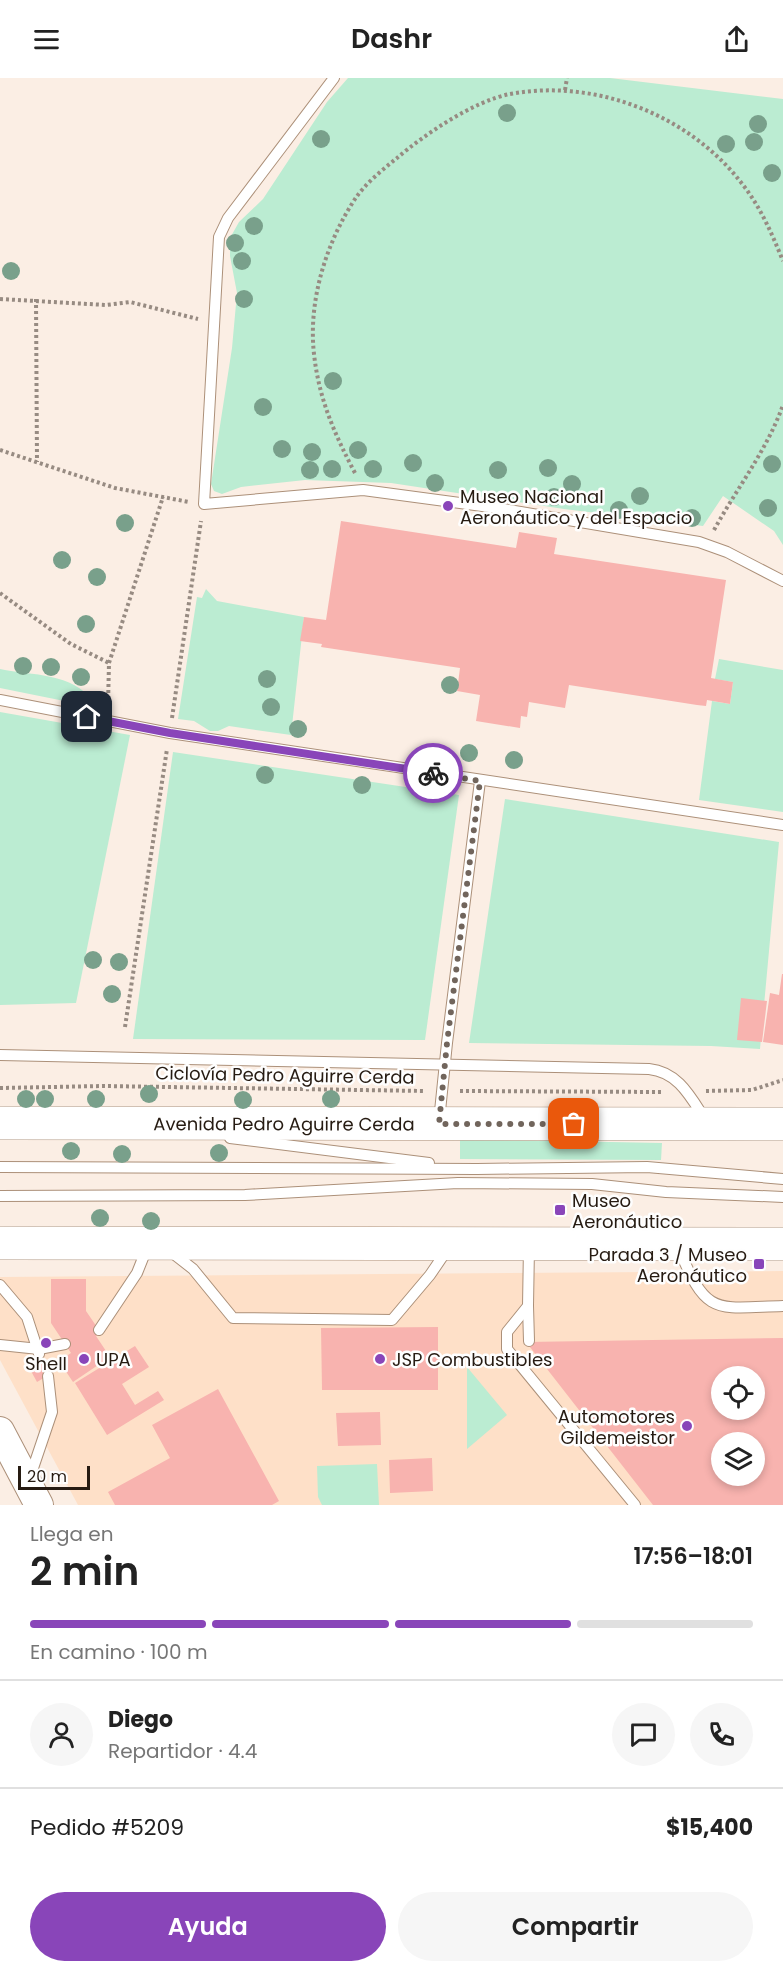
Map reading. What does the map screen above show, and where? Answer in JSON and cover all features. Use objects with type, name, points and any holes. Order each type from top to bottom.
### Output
[{"type":"main road","name":"Avenida Pedro Aguirre Cerda","points":[[0,1123],[783,1124]]},
{"type":"main road","points":[[0,1243],[783,1244]]},
{"type":"street","points":[[0,1431],[33,1494]]},
{"type":"lane","points":[[334,78],[228,218],[219,237],[204,504],[363,490],[497,508],[706,544],[727,552],[783,581]]},
{"type":"lane","points":[[0,700],[170,733],[783,825]]},
{"type":"lane","points":[[439,1124],[444,1065],[480,781]]},
{"type":"lane","points":[[0,1056],[657,1070],[670,1075],[688,1092],[708,1124]]},
{"type":"lane","points":[[119,1124],[477,1170]]},
{"type":"lane","points":[[0,1167],[477,1170],[647,1167],[783,1179]]},
{"type":"lane","points":[[0,1196],[245,1195],[458,1183],[592,1184],[695,1194],[783,1197]]},
{"type":"lane","points":[[99,1330],[154,1244],[193,1269],[233,1318],[392,1320],[430,1275],[451,1244]]},
{"type":"lane","points":[[529,1244],[529,1341]]},
{"type":"lane","points":[[677,1244],[694,1286],[708,1300],[723,1308],[783,1306]]},
{"type":"lane","points":[[0,1285],[27,1317],[39,1352]]},
{"type":"lane","points":[[528,1306],[507,1332],[507,1349],[635,1505]]},
{"type":"lane","points":[[0,1345],[39,1352],[65,1344]]},
{"type":"lane","points":[[33,1494],[52,1412],[48,1376]]},
{"type":"path","points":[[565,90],[567,78]]},
{"type":"path","points":[[363,490],[330,424],[313,353],[314,313],[321,273],[338,229],[356,197],[384,168],[415,142],[482,104],[509,94],[565,90],[628,102],[689,133],[716,154],[743,184],[759,208],[783,261]]},
{"type":"path","points":[[0,299],[36,299],[106,305],[130,302],[183,313],[213,325]]},
{"type":"path","points":[[36,299],[37,462]]},
{"type":"path","points":[[706,544],[739,484],[765,448],[783,405]]},
{"type":"path","points":[[0,450],[115,488],[204,504],[124,1027]]},
{"type":"path","points":[[108,721],[109,663],[163,497]]},
{"type":"path","points":[[0,593],[71,644],[109,663]]},
{"type":"path","name":"Ciclovía Pedro Aguirre Cerda","points":[[0,1088],[103,1086],[688,1092],[752,1090],[783,1080]]},
{"type":"shaded area","points":[[783,1271],[783,1505],[78,1505],[0,1360],[0,1277]]},
{"type":"green space","points":[[348,78],[610,78],[783,99],[783,545],[774,531],[723,496],[703,526],[564,509],[391,483],[305,480],[241,487],[222,494],[214,491],[211,484],[232,348],[237,293],[230,256],[230,238],[239,222],[263,199],[327,102]]},
{"type":"green space","points":[[206,589],[217,601],[304,617],[291,735],[229,726],[218,731],[210,731],[194,721],[178,719],[197,597],[202,598]]},
{"type":"green space","points":[[719,659],[783,670],[783,812],[699,800],[712,701],[730,704],[733,682],[715,679]]},
{"type":"green space","points":[[0,669],[63,680],[85,692],[94,702],[94,707],[0,688]]},
{"type":"green space","points":[[0,712],[130,735],[76,1003],[0,1005]]},
{"type":"green space","points":[[173,752],[459,795],[425,1040],[133,1039]]},
{"type":"green space","points":[[505,799],[779,842],[760,1049],[711,1046],[469,1043]]},
{"type":"green space","points":[[460,1139],[662,1143],[661,1160],[460,1159]]},
{"type":"green space","points":[[467,1367],[507,1415],[467,1449]]},
{"type":"green space","points":[[377,1464],[379,1505],[322,1505],[318,1497],[317,1466]]},
{"type":"building","points":[[341,521],[516,548],[519,532],[557,538],[554,554],[726,580],[711,678],[733,682],[730,704],[707,700],[706,706],[697,705],[569,685],[565,708],[529,702],[527,717],[521,716],[520,728],[476,721],[480,695],[457,691],[460,668],[321,647],[322,644],[300,641],[304,617],[326,620]]},
{"type":"building","points":[[782,974],[783,1045],[763,1042],[770,993],[779,995]]},
{"type":"building","points":[[741,998],[767,1001],[762,1042],[737,1040]]},
{"type":"building","points":[[51,1279],[86,1279],[86,1311],[101,1333],[96,1336],[110,1357],[73,1382],[59,1361],[71,1353],[51,1323]]},
{"type":"building","name":"JSP Combustibles","points":[[438,1327],[438,1390],[322,1390],[321,1328]]},
{"type":"building","name":"Automotores Gildemeistor","points":[[783,1338],[783,1505],[653,1505],[526,1342]]},
{"type":"building","points":[[135,1346],[149,1367],[122,1384],[135,1405],[158,1391],[164,1400],[107,1435],[75,1383]]},
{"type":"building","points":[[40,1353],[52,1373],[37,1382],[26,1362]]},
{"type":"building","points":[[218,1389],[279,1501],[272,1505],[115,1505],[108,1492],[170,1458],[152,1425]]},
{"type":"building","points":[[380,1412],[381,1445],[338,1446],[336,1413]]},
{"type":"building","points":[[432,1458],[433,1491],[390,1493],[389,1460]]},
{"type":"way so far","points":[[433,773],[480,781],[479,809],[452,1002],[439,1124],[574,1124]]},
{"type":"place","name":"Museo Nacional Aeronáutico y del Espacio","points":[[448,506]]},
{"type":"place","name":"Museo Aeronáutico","points":[[560,1210]]},
{"type":"place","name":"Parada 3 / Museo Aeronáutico","points":[[759,1264]]},
{"type":"place","name":"Shell","points":[[46,1343]]},
{"type":"place","name":"UPA","points":[[84,1359]]},
{"type":"place","name":"JSP Combustibles","points":[[380,1359]]},
{"type":"place","name":"Automotores Gildemeistor","points":[[687,1426]]},
{"type":"route","points":[[87,717],[170,733],[433,773]]}]
